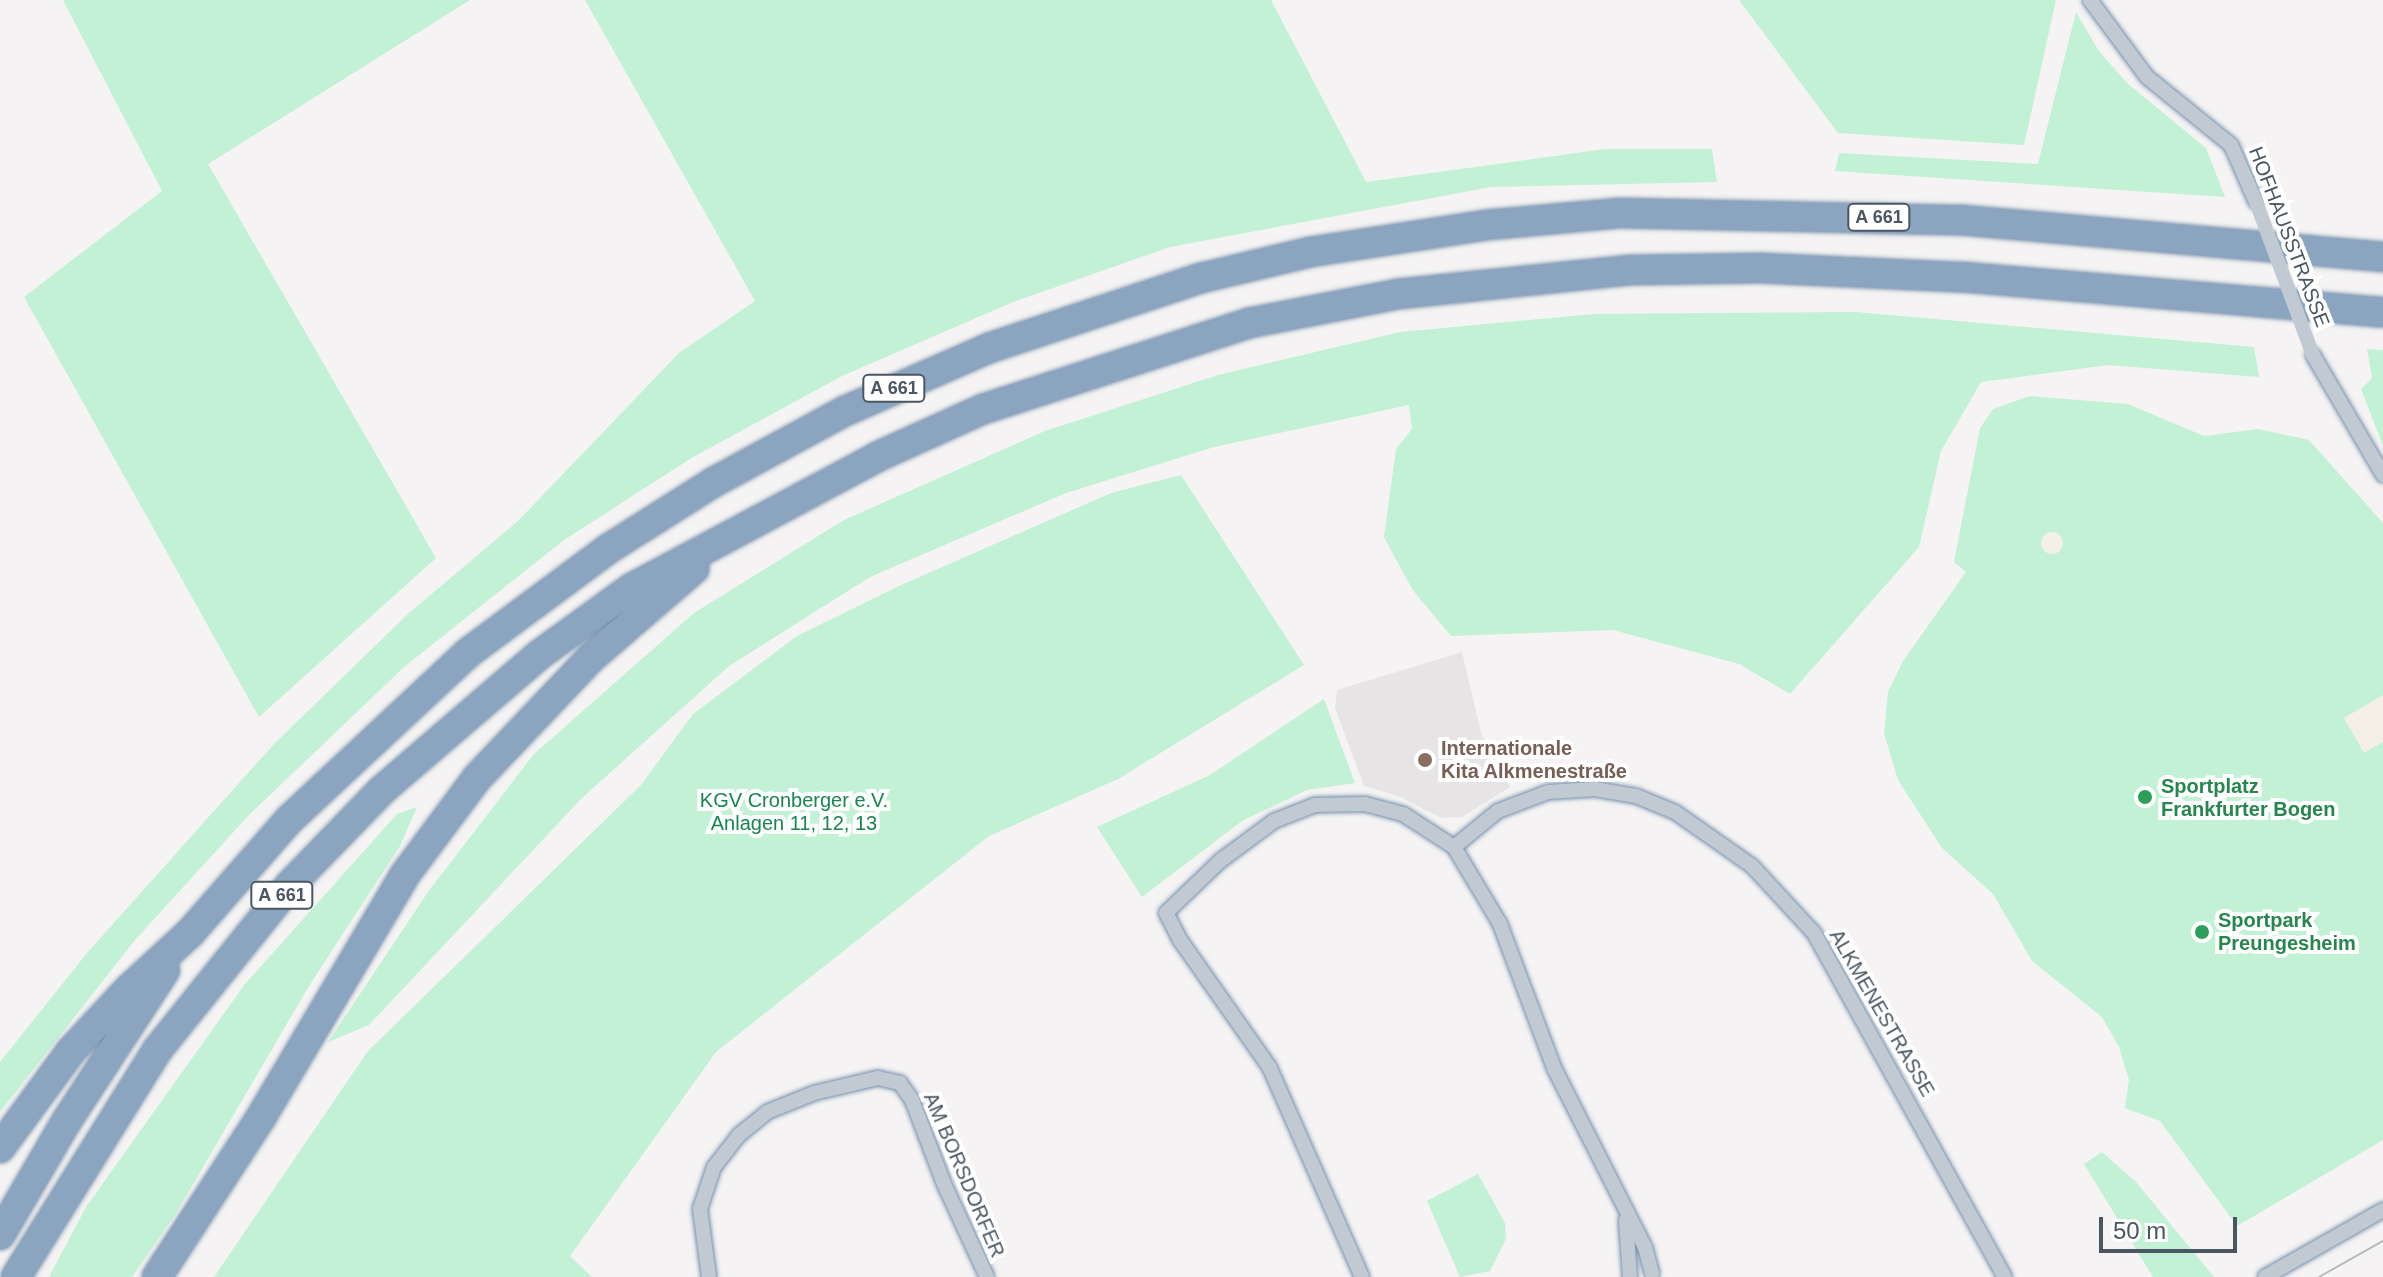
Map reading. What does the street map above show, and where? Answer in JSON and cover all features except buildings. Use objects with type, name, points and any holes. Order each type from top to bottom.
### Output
[{"type":"highway","name":"A 661","points":[[0,1148],[71,1051],[190,933],[289,820],[383,728],[516,615],[608,549],[714,482],[934,370],[1186,282],[1374,241],[1621,213],[1961,220],[2383,257]]},
{"type":"highway","name":"A 661","points":[[16,1277],[58,1201],[158,1049],[335,838],[382,790],[539,655],[632,588],[725,542],[879,456],[983,409],[1093,370],[1249,323],[1443,288],[1632,270],[1760,268],[1962,277],[2383,312]]},
{"type":"highway","name":"A 661","points":[[157,1277],[245,1144],[404,876],[477,778],[592,657],[725,542]]},
{"type":"highway","name":"A 661","points":[[0,1235],[66,1122],[190,933]]},
{"type":"street","name":"HOFHAUSSTRASSE","points":[[2090,0],[2147,77],[2231,145],[2256,202],[2313,355],[2383,475]]},
{"type":"street","name":"ALKMENESTRASSE","points":[[1454,847],[1498,811],[1548,792],[1595,789],[1675,812],[1752,866],[1819,942],[2005,1277]]},
{"type":"street","points":[[1362,1277],[1270,1068],[1180,940],[1166,913],[1178,896],[1274,821],[1315,805],[1365,804],[1403,814],[1454,847],[1500,924],[1554,1068],[1625,1208],[1657,1275],[1630,1277],[1625,1208]]},
{"type":"street","name":"AM BORSDORFER","points":[[709,1277],[700,1209],[714,1167],[739,1135],[767,1112],[814,1093],[878,1078],[900,1083],[912,1100],[944,1184],[987,1277]]},
{"type":"street","points":[[2265,1277],[2383,1210]]},
{"type":"shaded area","name":"Internationale Kita Alkmenestraße","points":[[1462,652],[1481,733],[1510,787],[1462,817],[1441,818],[1401,797],[1364,786],[1335,708],[1337,690]]},
{"type":"green space","points":[[63,0],[470,0],[208,164],[436,558],[259,717],[24,297],[162,191]]},
{"type":"green space","points":[[585,0],[1271,0],[1366,182],[1605,149],[1712,149],[1717,182],[1491,187],[1170,247],[1013,302],[842,376],[693,457],[564,540],[404,667],[248,816],[135,940],[0,1112],[0,1062],[87,953],[274,744],[409,613],[518,521],[679,353],[755,301]]},
{"type":"green space","points":[[1739,0],[2056,0],[2024,145],[1838,133]]},
{"type":"green space","points":[[2076,12],[2098,50],[2127,83],[2206,148],[2225,197],[1835,171],[1839,153],[2038,164]]},
{"type":"green space","points":[[1856,312],[2254,347],[2259,377],[2108,365],[1981,382],[1941,451],[1919,547],[1790,694],[1739,664],[1613,630],[1451,636],[1412,589],[1384,537],[1396,449],[1412,429],[1409,405],[1214,447],[1066,493],[870,577],[729,666],[582,798],[369,1025],[328,1042],[428,892],[534,754],[694,613],[844,520],[1045,431],[1218,375],[1400,332],[1595,314]]},
{"type":"green space","points":[[2367,349],[2383,350],[2383,446],[2361,389],[2372,378]]},
{"type":"green space","name":"Sportplatz Frankfurter Bogen","points":[[2030,396],[2128,404],[2204,436],[2258,429],[2309,440],[2383,523],[2383,1140],[2237,1226],[2160,1121],[2125,1108],[2129,1080],[2119,1047],[2102,1017],[2032,961],[1993,894],[1942,848],[1898,780],[1884,733],[1888,692],[1903,661],[1966,572],[1954,562],[1980,428],[1993,409]]},
{"type":"green space","name":"KGV Cronberger e.V. Anlagen 11, 12, 13","points":[[1181,475],[1304,665],[1118,779],[989,836],[716,1052],[570,1256],[592,1277],[214,1277],[368,1051],[641,785],[693,714],[797,636],[899,586],[1111,493]]},
{"type":"green space","points":[[1324,699],[1355,783],[1307,790],[1242,821],[1142,897],[1097,827],[1210,775]]},
{"type":"green space","points":[[417,807],[400,846],[309,986],[175,1215],[132,1277],[49,1277],[86,1207],[245,984],[397,814]]},
{"type":"green space","points":[[2102,1152],[2136,1182],[2214,1277],[2153,1277],[2084,1164]]},
{"type":"green space","points":[[1478,1174],[1505,1223],[1506,1239],[1490,1271],[1460,1277],[1427,1201]]},
{"type":"sand","points":[[2048,532],[2056,532],[2063,543],[2056,554],[2048,554],[2041,547],[2041,539]]},
{"type":"sand","points":[[2383,695],[2383,742],[2364,753],[2344,718]]},
{"type":"tram line","points":[[2319,1277],[2383,1241]]},
{"type":"place","name":"Internationale Kita Alkmenestraße","points":[[1425,760]]},
{"type":"place","name":"Sportplatz Frankfurter Bogen","points":[[2145,797]]},
{"type":"place","name":"Sportpark Preungesheim","points":[[2202,932]]}]
